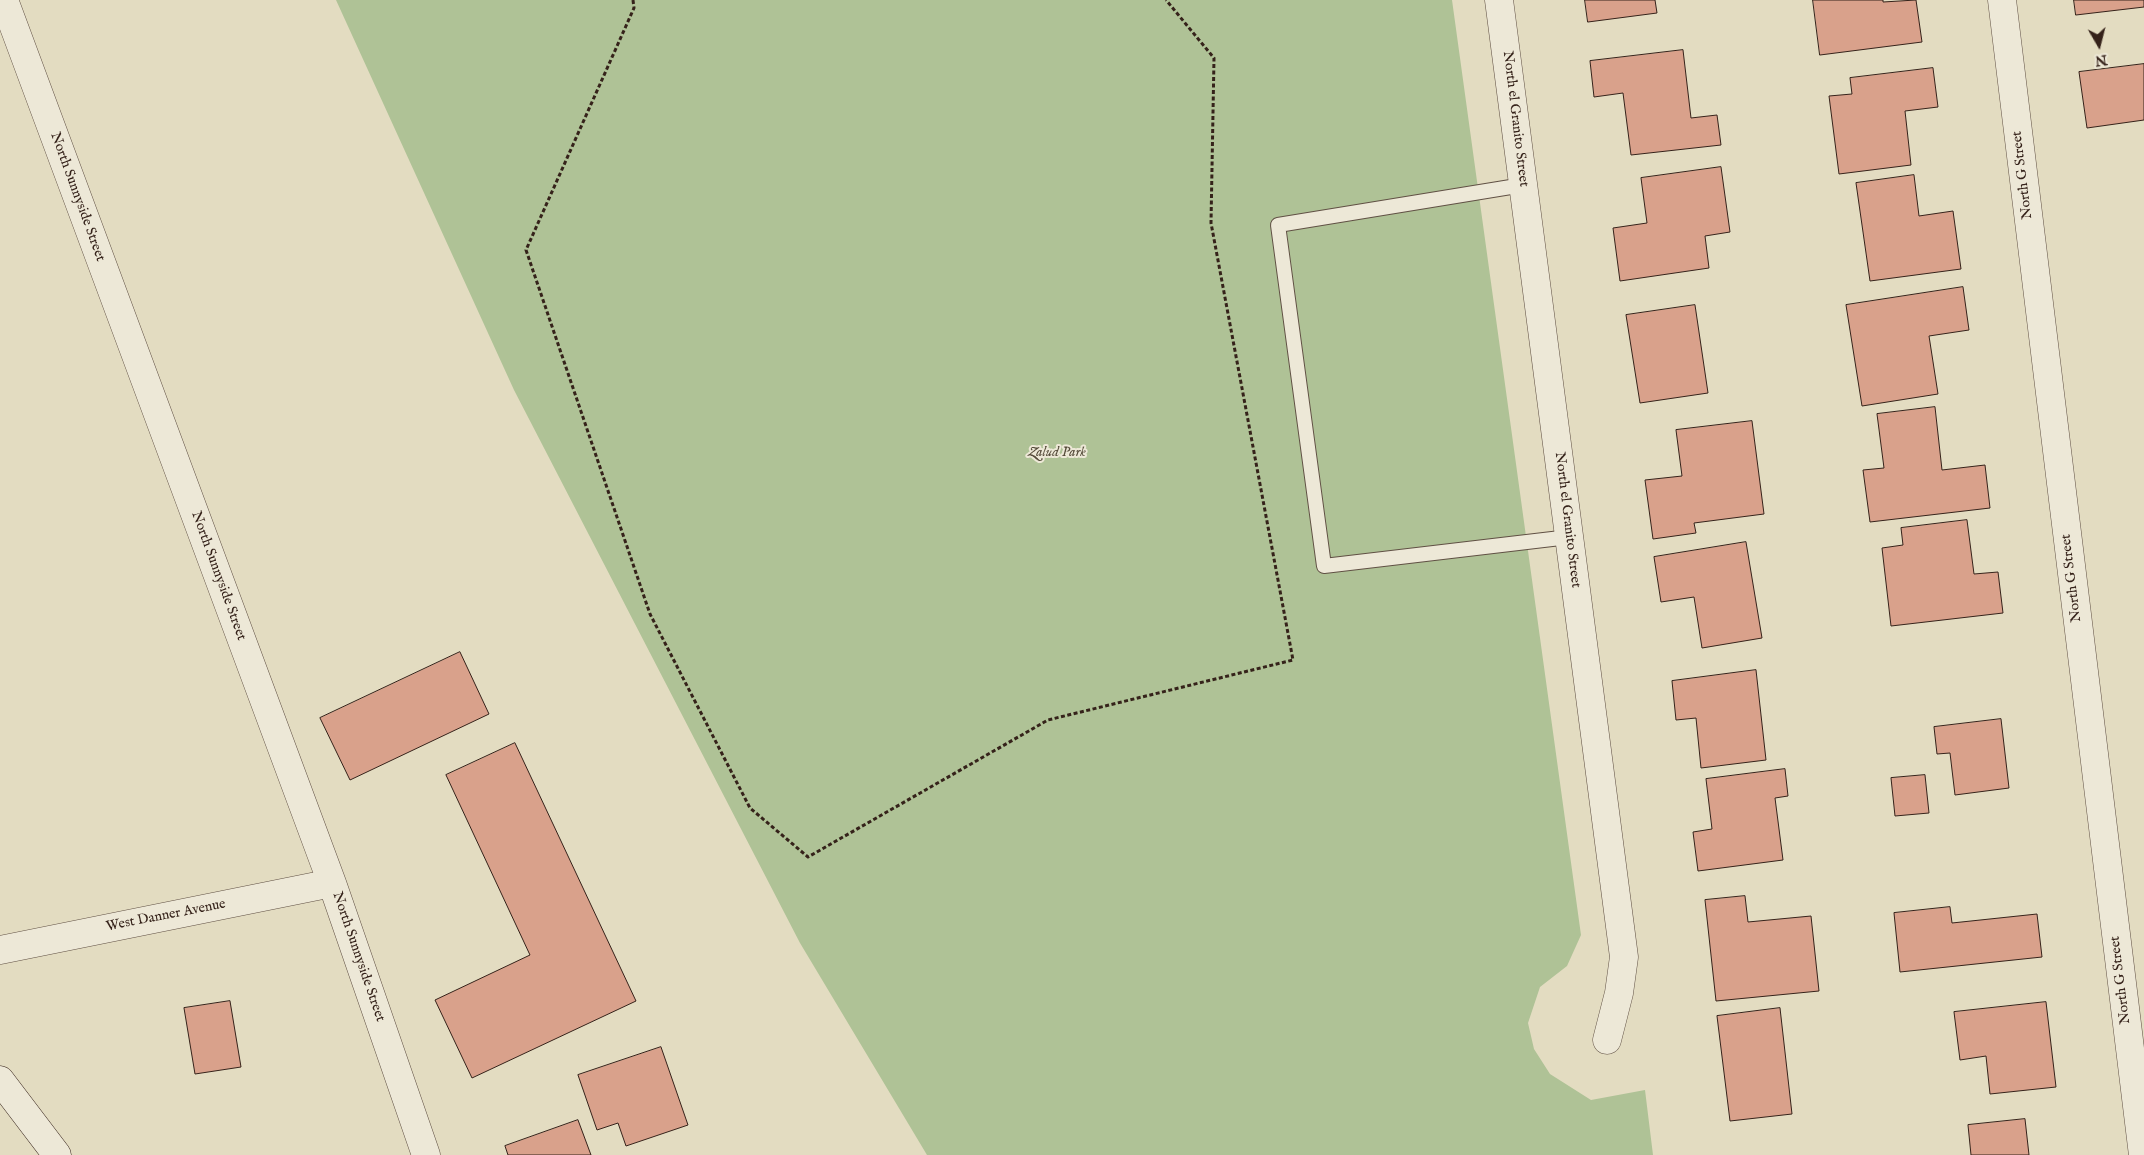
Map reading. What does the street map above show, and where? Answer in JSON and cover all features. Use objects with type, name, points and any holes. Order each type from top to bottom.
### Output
[{"type":"street","name":"North Sunnyside Street","points":[[4,0],[332,883],[426,1155]]},
{"type":"street","name":"North el Granito Street","points":[[1499,0],[1624,957],[1619,993],[1607,1040]]},
{"type":"street","name":"North G Street","points":[[2002,0],[2143,1155]]},
{"type":"street","name":"West Danner Avenue","points":[[0,950],[332,883]]},
{"type":"street","points":[[0,1080],[57,1155]]},
{"type":"lane","points":[[1523,185],[1278,225],[1324,566],[1570,537]]},
{"type":"path","points":[[633,0],[634,8],[526,250],[650,614],[750,808],[808,856],[1048,720],[1293,660],[1211,223],[1214,58],[1166,0]]},
{"type":"green space","name":"Zalud Park","points":[[336,0],[1452,0],[1581,935],[1567,966],[1540,987],[1528,1023],[1534,1049],[1550,1074],[1591,1100],[1645,1090],[1653,1155],[927,1155],[800,943],[514,390]]},
{"type":"building","points":[[1585,0],[1655,0],[1657,13],[1588,22]]},
{"type":"building","points":[[1813,0],[1883,0],[1883,2],[1916,0],[1922,42],[1820,55]]},
{"type":"building","points":[[2074,0],[2144,0],[2144,7],[2076,15]]},
{"type":"building","points":[[1683,50],[1691,118],[1717,115],[1721,145],[1631,155],[1623,93],[1594,97],[1590,61]]},
{"type":"building","points":[[2144,64],[2144,120],[2087,128],[2079,72]]},
{"type":"building","points":[[1933,68],[1938,107],[1905,111],[1911,165],[1839,174],[1829,96],[1852,94],[1850,78]]},
{"type":"building","points":[[1721,167],[1730,232],[1705,236],[1709,268],[1620,281],[1613,228],[1647,223],[1641,178]]},
{"type":"building","points":[[1914,175],[1919,216],[1953,211],[1961,269],[1870,281],[1856,183]]},
{"type":"building","points":[[1963,287],[1969,330],[1929,336],[1938,394],[1862,406],[1846,305]]},
{"type":"building","points":[[1695,305],[1708,393],[1640,403],[1626,315]]},
{"type":"building","points":[[1935,407],[1942,470],[1985,465],[1990,508],[1870,522],[1863,470],[1884,468],[1877,414]]},
{"type":"building","points":[[1752,421],[1764,514],[1694,523],[1696,533],[1653,539],[1645,480],[1682,476],[1676,430]]},
{"type":"building","points":[[1967,520],[1974,574],[1998,572],[2003,613],[1891,626],[1882,548],[1903,545],[1901,528]]},
{"type":"building","points":[[1746,542],[1762,638],[1702,648],[1694,597],[1661,602],[1654,557]]},
{"type":"building","points":[[460,652],[489,714],[350,780],[320,718]]},
{"type":"building","points":[[1756,670],[1766,760],[1701,768],[1696,718],[1676,720],[1672,681]]},
{"type":"building","points":[[2001,719],[2009,788],[1955,795],[1950,753],[1937,754],[1934,727]]},
{"type":"building","points":[[515,743],[636,1001],[472,1078],[435,1000],[530,955],[446,775]]},
{"type":"building","points":[[1785,769],[1788,796],[1775,798],[1783,860],[1698,871],[1693,832],[1712,829],[1706,779]]},
{"type":"building","points":[[1925,775],[1929,813],[1895,816],[1891,778]]},
{"type":"building","points":[[1745,896],[1748,922],[1811,916],[1819,991],[1716,1001],[1705,900]]},
{"type":"building","points":[[1950,907],[1952,923],[2037,914],[2042,957],[1900,972],[1894,913]]},
{"type":"building","points":[[230,1001],[241,1067],[195,1074],[184,1008]]},
{"type":"building","points":[[2046,1002],[2056,1087],[1990,1094],[1986,1056],[1960,1060],[1954,1012]]},
{"type":"building","points":[[1780,1008],[1792,1114],[1730,1121],[1717,1016]]},
{"type":"building","points":[[661,1047],[688,1125],[626,1146],[618,1123],[597,1130],[578,1075]]},
{"type":"building","points":[[2025,1119],[2029,1155],[1971,1155],[1968,1125]]},
{"type":"building","points":[[578,1120],[591,1155],[508,1155],[505,1146]]}]
